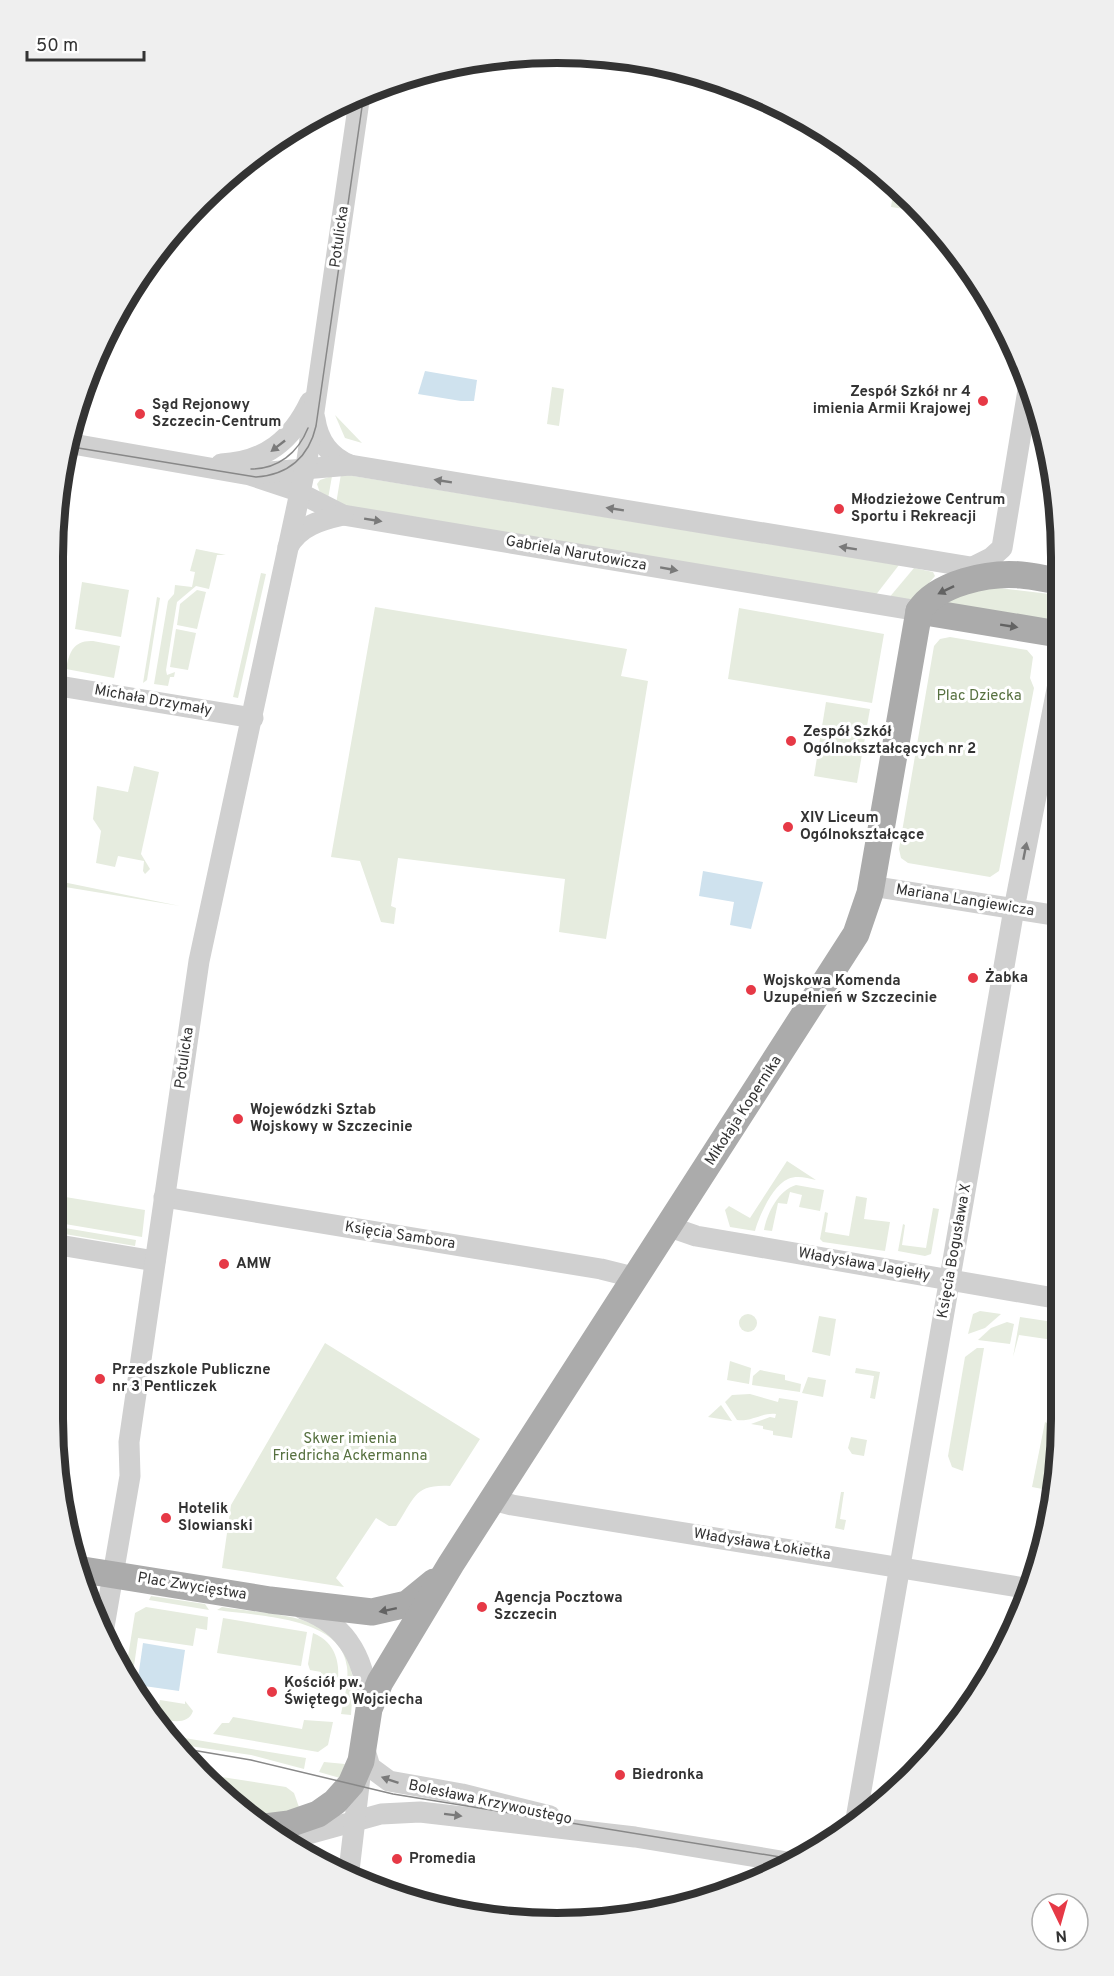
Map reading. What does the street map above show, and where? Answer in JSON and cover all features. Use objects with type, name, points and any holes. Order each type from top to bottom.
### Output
[{"type":"main road","name":"Gabriela Narutowicza","points":[[919,611],[930,599],[955,586],[991,577],[1020,574],[1051,580]]},
{"type":"main road","name":"Gabriela Narutowicza","points":[[919,611],[1051,633]]},
{"type":"main road","name":"Mikołaja Kopernika","points":[[452,1564],[847,952],[862,920],[871,886],[919,611]]},
{"type":"main road","name":"Plac Zwycięstwa","points":[[87,1571],[270,1600],[366,1612],[385,1611],[407,1604],[421,1595],[452,1564]]},
{"type":"main road","name":"Plac Zwycięstwa","points":[[276,1825],[308,1818],[332,1804],[355,1778],[376,1688],[452,1564]]},
{"type":"street","name":"Potulicka","points":[[114,1575],[129,1476],[129,1442],[199,961],[306,469],[358,105]]},
{"type":"street","name":"Potulicka","points":[[194,465],[231,464],[270,452],[298,425],[319,379]]},
{"type":"street","points":[[973,567],[991,558],[1002,548],[1026,402]]},
{"type":"street","name":"Gabriela Narutowicza","points":[[315,406],[316,427],[323,442],[335,456],[350,465]]},
{"type":"street","name":"Gabriela Narutowicza","points":[[76,445],[240,472],[300,492],[343,515],[919,611]]},
{"type":"street","name":"Gabriela Narutowicza","points":[[240,472],[350,465],[1020,574]]},
{"type":"street","points":[[288,548],[292,540],[307,527],[343,515]]},
{"type":"street","points":[[1002,548],[1020,574]]},
{"type":"street","name":"Michała Drzymały","points":[[63,687],[252,718]]},
{"type":"street","name":"Księcia Bogusława X","points":[[857,1811],[1014,909],[1051,720]]},
{"type":"street","name":"Mariana Langiewicza","points":[[871,886],[1051,915]]},
{"type":"street","name":"Księcia Sambora","points":[[164,1197],[601,1269],[625,1275],[634,1280]]},
{"type":"street","name":"Władysława Jagiełły","points":[[670,1227],[696,1236],[1051,1298]]},
{"type":"street","points":[[63,1246],[155,1261]]},
{"type":"street","name":"Władysława Łokietka","points":[[493,1500],[512,1505],[1022,1586]]},
{"type":"street","points":[[106,1618],[114,1575]]},
{"type":"street","name":"Plac Zwycięstwa","points":[[270,1600],[317,1614],[333,1623],[346,1636],[357,1655],[364,1678],[365,1734],[349,1866]]},
{"type":"street","name":"Bolesława Krzywoustego","points":[[365,1734],[368,1765],[375,1773],[389,1781],[472,1796],[635,1837]]},
{"type":"street","name":"Bolesława Krzywoustego","points":[[354,1822],[381,1814],[415,1812],[635,1837],[778,1861]]},
{"type":"street","points":[[288,1833],[305,1835],[354,1822]]},
{"type":"green space","points":[[893,195],[907,209],[891,207]]},
{"type":"green space","points":[[552,387],[564,389],[559,426],[547,424]]},
{"type":"green space","points":[[335,415],[362,443],[345,438]]},
{"type":"green space","points":[[341,474],[899,565],[875,596],[336,504]]},
{"type":"green space","points":[[332,476],[328,499],[320,493],[317,484],[320,480]]},
{"type":"green space","points":[[196,549],[226,555],[217,555],[209,589],[196,586],[177,602],[166,670],[167,675],[175,672],[174,677],[170,677],[168,686],[154,684],[168,601],[174,594],[175,585],[192,587],[195,572],[190,571]]},
{"type":"green space","points":[[914,568],[933,572],[935,576],[913,602],[888,599]]},
{"type":"green space","points":[[261,573],[266,574],[238,698],[233,697]]},
{"type":"green space","points":[[82,582],[129,590],[121,637],[75,629]]},
{"type":"green space","points":[[990,587],[1051,594],[1051,625],[945,607],[947,599]]},
{"type":"green space","points":[[197,590],[206,592],[197,629],[177,625],[180,604]]},
{"type":"green space","points":[[157,597],[160,598],[147,680],[143,683]]},
{"type":"green space","points":[[375,607],[627,649],[621,676],[648,681],[606,939],[559,932],[565,879],[398,858],[391,906],[396,908],[394,924],[381,922],[360,861],[331,857]]},
{"type":"green space","points":[[739,608],[884,634],[872,703],[728,679]]},
{"type":"green space","points":[[176,629],[196,633],[188,670],[170,667]]},
{"type":"green space","name":"Plac Dziecka","points":[[950,637],[1027,650],[1033,657],[1030,678],[1034,688],[999,871],[990,877],[908,863],[901,858],[899,849],[934,646],[940,639]]},
{"type":"green space","points":[[93,641],[120,646],[114,678],[66,669],[76,645]]},
{"type":"green space","points":[[826,702],[870,709],[857,783],[814,776]]},
{"type":"green space","points":[[134,766],[159,772],[141,854],[150,869],[145,874],[144,861],[118,856],[115,867],[96,863],[101,831],[93,819],[97,786],[128,792]]},
{"type":"green space","points":[[63,882],[180,906],[63,887]]},
{"type":"green space","points":[[787,1161],[816,1180],[795,1177],[782,1182],[767,1202],[755,1231],[730,1227],[725,1210],[729,1206],[750,1218]]},
{"type":"green space","points":[[796,1185],[824,1190],[820,1211],[799,1207],[802,1195],[790,1192],[787,1204],[778,1203],[772,1231],[764,1230],[774,1203],[784,1192]]},
{"type":"green space","points":[[856,1196],[867,1198],[864,1219],[890,1222],[885,1251],[823,1242],[820,1239],[825,1212],[828,1213],[825,1232],[849,1236]]},
{"type":"green space","points":[[63,1197],[145,1210],[142,1237],[63,1224]]},
{"type":"green space","points":[[933,1208],[939,1209],[931,1254],[925,1256],[898,1251],[903,1224],[905,1225],[902,1245],[926,1248]]},
{"type":"green space","points":[[63,1228],[136,1240],[135,1246],[63,1234]]},
{"type":"green space","points":[[980,1311],[1001,1314],[985,1328],[968,1334],[973,1314]]},
{"type":"green space","points":[[748,1314],[754,1317],[757,1323],[754,1329],[748,1332],[742,1329],[739,1323],[742,1317]]},
{"type":"green space","points":[[819,1316],[836,1319],[830,1356],[812,1352]]},
{"type":"green space","points":[[1020,1317],[1051,1322],[1051,1340],[1019,1335],[1013,1357]]},
{"type":"green space","points":[[1007,1322],[1014,1324],[1010,1344],[978,1340],[991,1328]]},
{"type":"green space","name":"Skwer imienia Friedricha Ackermanna","points":[[325,1343],[480,1439],[450,1486],[429,1487],[422,1490],[396,1526],[389,1526],[376,1518],[336,1578],[344,1587],[222,1568],[231,1505]]},
{"type":"green space","points":[[977,1348],[984,1348],[963,1471],[952,1467],[948,1456],[965,1357]]},
{"type":"green space","points":[[730,1361],[751,1368],[749,1384],[727,1380]]},
{"type":"green space","points":[[856,1368],[880,1372],[875,1399],[870,1398],[874,1376],[855,1373]]},
{"type":"green space","points":[[760,1370],[785,1375],[785,1380],[801,1384],[800,1392],[752,1385],[753,1376]]},
{"type":"green space","points":[[808,1377],[826,1380],[823,1397],[802,1393]]},
{"type":"green space","points":[[750,1394],[778,1402],[779,1398],[798,1401],[792,1438],[773,1435],[773,1431],[763,1429],[763,1426],[751,1424],[770,1417],[775,1418],[776,1414],[737,1420],[725,1402],[732,1395]]},
{"type":"green space","points":[[721,1405],[732,1421],[708,1417]]},
{"type":"green space","points":[[1045,1422],[1051,1425],[1046,1490],[1032,1487]]},
{"type":"green space","points":[[851,1437],[867,1440],[864,1456],[852,1454],[848,1448]]},
{"type":"green space","points":[[841,1492],[844,1492],[840,1519],[846,1520],[844,1530],[835,1528]]},
{"type":"green space","points":[[151,1596],[205,1604],[209,1610],[149,1600]]},
{"type":"green space","points":[[146,1607],[208,1617],[207,1630],[196,1628],[193,1646],[138,1638],[133,1672],[127,1662],[135,1613]]},
{"type":"green space","points":[[222,1607],[299,1619],[333,1636],[344,1649],[351,1668],[353,1686],[351,1715],[341,1714],[347,1685],[347,1667],[342,1650],[330,1637],[314,1628],[295,1622],[217,1610]]},
{"type":"green space","points":[[223,1618],[307,1632],[301,1666],[217,1653]]},
{"type":"green space","points":[[313,1633],[327,1643],[336,1656],[337,1688],[319,1685],[321,1672],[310,1670],[308,1664]]},
{"type":"green space","points":[[160,1700],[185,1704],[185,1701],[193,1711],[190,1716],[181,1721],[164,1719],[153,1703],[159,1704]]},
{"type":"green space","points":[[233,1717],[302,1729],[304,1720],[333,1722],[328,1745],[318,1752],[213,1734],[222,1723],[229,1723]]},
{"type":"green space","points":[[179,1737],[306,1758],[304,1769],[251,1755],[187,1746]]},
{"type":"green space","points":[[324,1762],[345,1764],[340,1778],[319,1772]]},
{"type":"green space","points":[[217,1776],[286,1787],[294,1793],[300,1810],[265,1814],[256,1811]]},
{"type":"water","points":[[425,371],[477,380],[474,401],[418,394]]},
{"type":"water","points":[[703,871],[763,882],[751,929],[730,925],[734,902],[699,896]]},
{"type":"water","points":[[143,1643],[185,1650],[179,1691],[141,1686],[138,1680]]},
{"type":"tram line","points":[[75,448],[256,477],[278,473],[302,455],[313,437],[316,426],[362,103]]},
{"type":"tram line","points":[[251,469],[270,466],[286,458],[299,445],[308,428]]},
{"type":"tram line","points":[[191,1750],[251,1760],[393,1794],[783,1858]]},
{"type":"place","name":"Zespół Szkół nr 4 imienia Armii Krajowej","points":[[983,401]]},
{"type":"place","name":"Sąd Rejonowy Szczecin-Centrum","points":[[140,414]]},
{"type":"place","name":"Młodzieżowe Centrum Sportu i Rekreacji","points":[[839,509]]},
{"type":"place","name":"Zespół Szkół Ogólnokształcących nr 2","points":[[791,741]]},
{"type":"place","name":"XIV Liceum Ogólnokształcące","points":[[788,827]]},
{"type":"place","name":"Żabka","points":[[973,978]]},
{"type":"place","name":"Wojskowa Komenda Uzupełnień w Szczecinie","points":[[751,990]]},
{"type":"place","name":"Wojewódzki Sztab Wojskowy w Szczecinie","points":[[238,1119]]},
{"type":"place","name":"AMW","points":[[224,1264]]},
{"type":"place","name":"Przedszkole Publiczne nr 3 Pentliczek","points":[[100,1379]]},
{"type":"place","name":"Hotelik Slowianski","points":[[166,1518]]},
{"type":"place","name":"Agencja Pocztowa Szczecin","points":[[482,1607]]},
{"type":"place","name":"Kościół pw. Świętego Wojciecha","points":[[272,1692]]},
{"type":"place","name":"Biedronka","points":[[620,1775]]},
{"type":"place","name":"Promedia","points":[[397,1859]]}]
